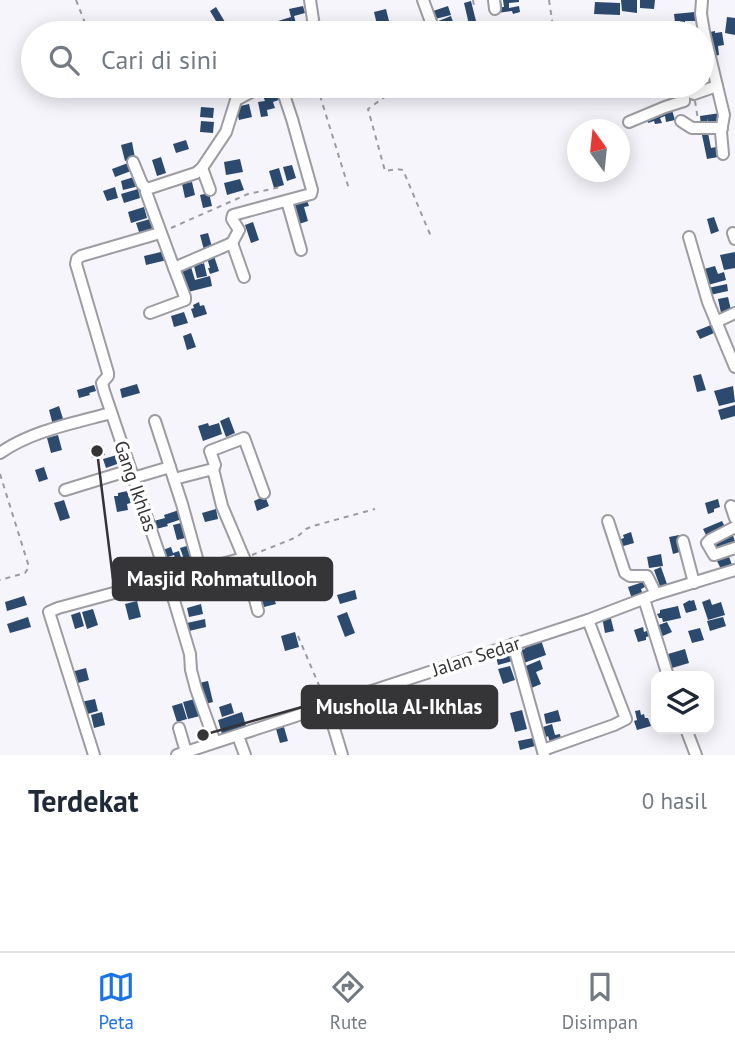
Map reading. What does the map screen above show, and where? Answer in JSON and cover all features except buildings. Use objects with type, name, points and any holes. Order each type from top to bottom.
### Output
[{"type":"street","points":[[310,0],[313,21]]},
{"type":"street","points":[[423,0],[431,21]]},
{"type":"street","points":[[702,0],[702,21]]},
{"type":"street","points":[[714,76],[724,115],[721,132],[723,153]]},
{"type":"street","points":[[147,189],[196,173],[202,168],[226,132],[236,100],[240,98]]},
{"type":"street","points":[[174,268],[232,243],[239,230],[232,219],[233,215],[311,194],[286,98]]},
{"type":"street","points":[[630,122],[684,102],[684,98]]},
{"type":"street","points":[[681,121],[691,128],[722,128]]},
{"type":"street","points":[[133,163],[147,189],[160,233],[185,297],[185,300],[149,313]]},
{"type":"street","points":[[202,168],[210,190]]},
{"type":"street","points":[[286,201],[301,250]]},
{"type":"street","name":"Gang Ikhlas","points":[[160,233],[81,256],[76,259],[76,264],[108,373],[102,383],[104,390],[167,577],[190,654],[196,688],[215,742]]},
{"type":"street","points":[[689,237],[708,302],[735,367]]},
{"type":"street","points":[[232,243],[244,277]]},
{"type":"street","points":[[716,322],[735,313]]},
{"type":"street","points":[[0,453],[50,430],[111,413]]},
{"type":"street","points":[[155,421],[200,569]]},
{"type":"street","points":[[258,611],[244,558],[222,506],[210,451],[244,438],[264,493]]},
{"type":"street","points":[[65,490],[170,467]]},
{"type":"street","points":[[174,479],[213,469]]},
{"type":"street","points":[[731,506],[735,517]]},
{"type":"street","points":[[608,521],[625,573],[630,576],[647,576],[656,594]]},
{"type":"street","points":[[735,527],[707,544],[714,555],[735,548]]},
{"type":"street","points":[[683,541],[694,583]]},
{"type":"street","points":[[94,755],[49,612],[167,577],[244,558]]},
{"type":"street","name":"Jalan Sedar","points":[[181,753],[204,751],[215,742],[588,620],[656,594],[734,574]]},
{"type":"street","points":[[643,599],[666,671]]},
{"type":"street","points":[[513,644],[543,752],[626,719],[588,620]]},
{"type":"street","points":[[368,692],[374,713]]},
{"type":"street","points":[[327,705],[342,755]]},
{"type":"street","points":[[179,728],[181,753]]},
{"type":"street","points":[[688,734],[696,755]]},
{"type":"street","points":[[238,736],[245,755]]},
{"type":"path","points":[[76,0],[84,21]]},
{"type":"path","points":[[473,0],[474,6]]},
{"type":"path","points":[[549,0],[552,21]]},
{"type":"path","points":[[321,98],[349,189]]},
{"type":"path","points":[[383,98],[368,109],[385,171],[403,170],[432,239]]},
{"type":"path","points":[[695,98],[700,129]]},
{"type":"path","points":[[160,233],[248,194],[281,187]]},
{"type":"path","points":[[0,474],[29,567],[25,573],[0,580]]},
{"type":"path","points":[[244,558],[297,537],[313,526],[375,509]]},
{"type":"path","points":[[298,636],[327,705]]},
{"type":"place","name":"Masjid Rohmatullooh","points":[[97,451]]},
{"type":"place","name":"Musholla Al-Ikhlas","points":[[203,735]]}]
